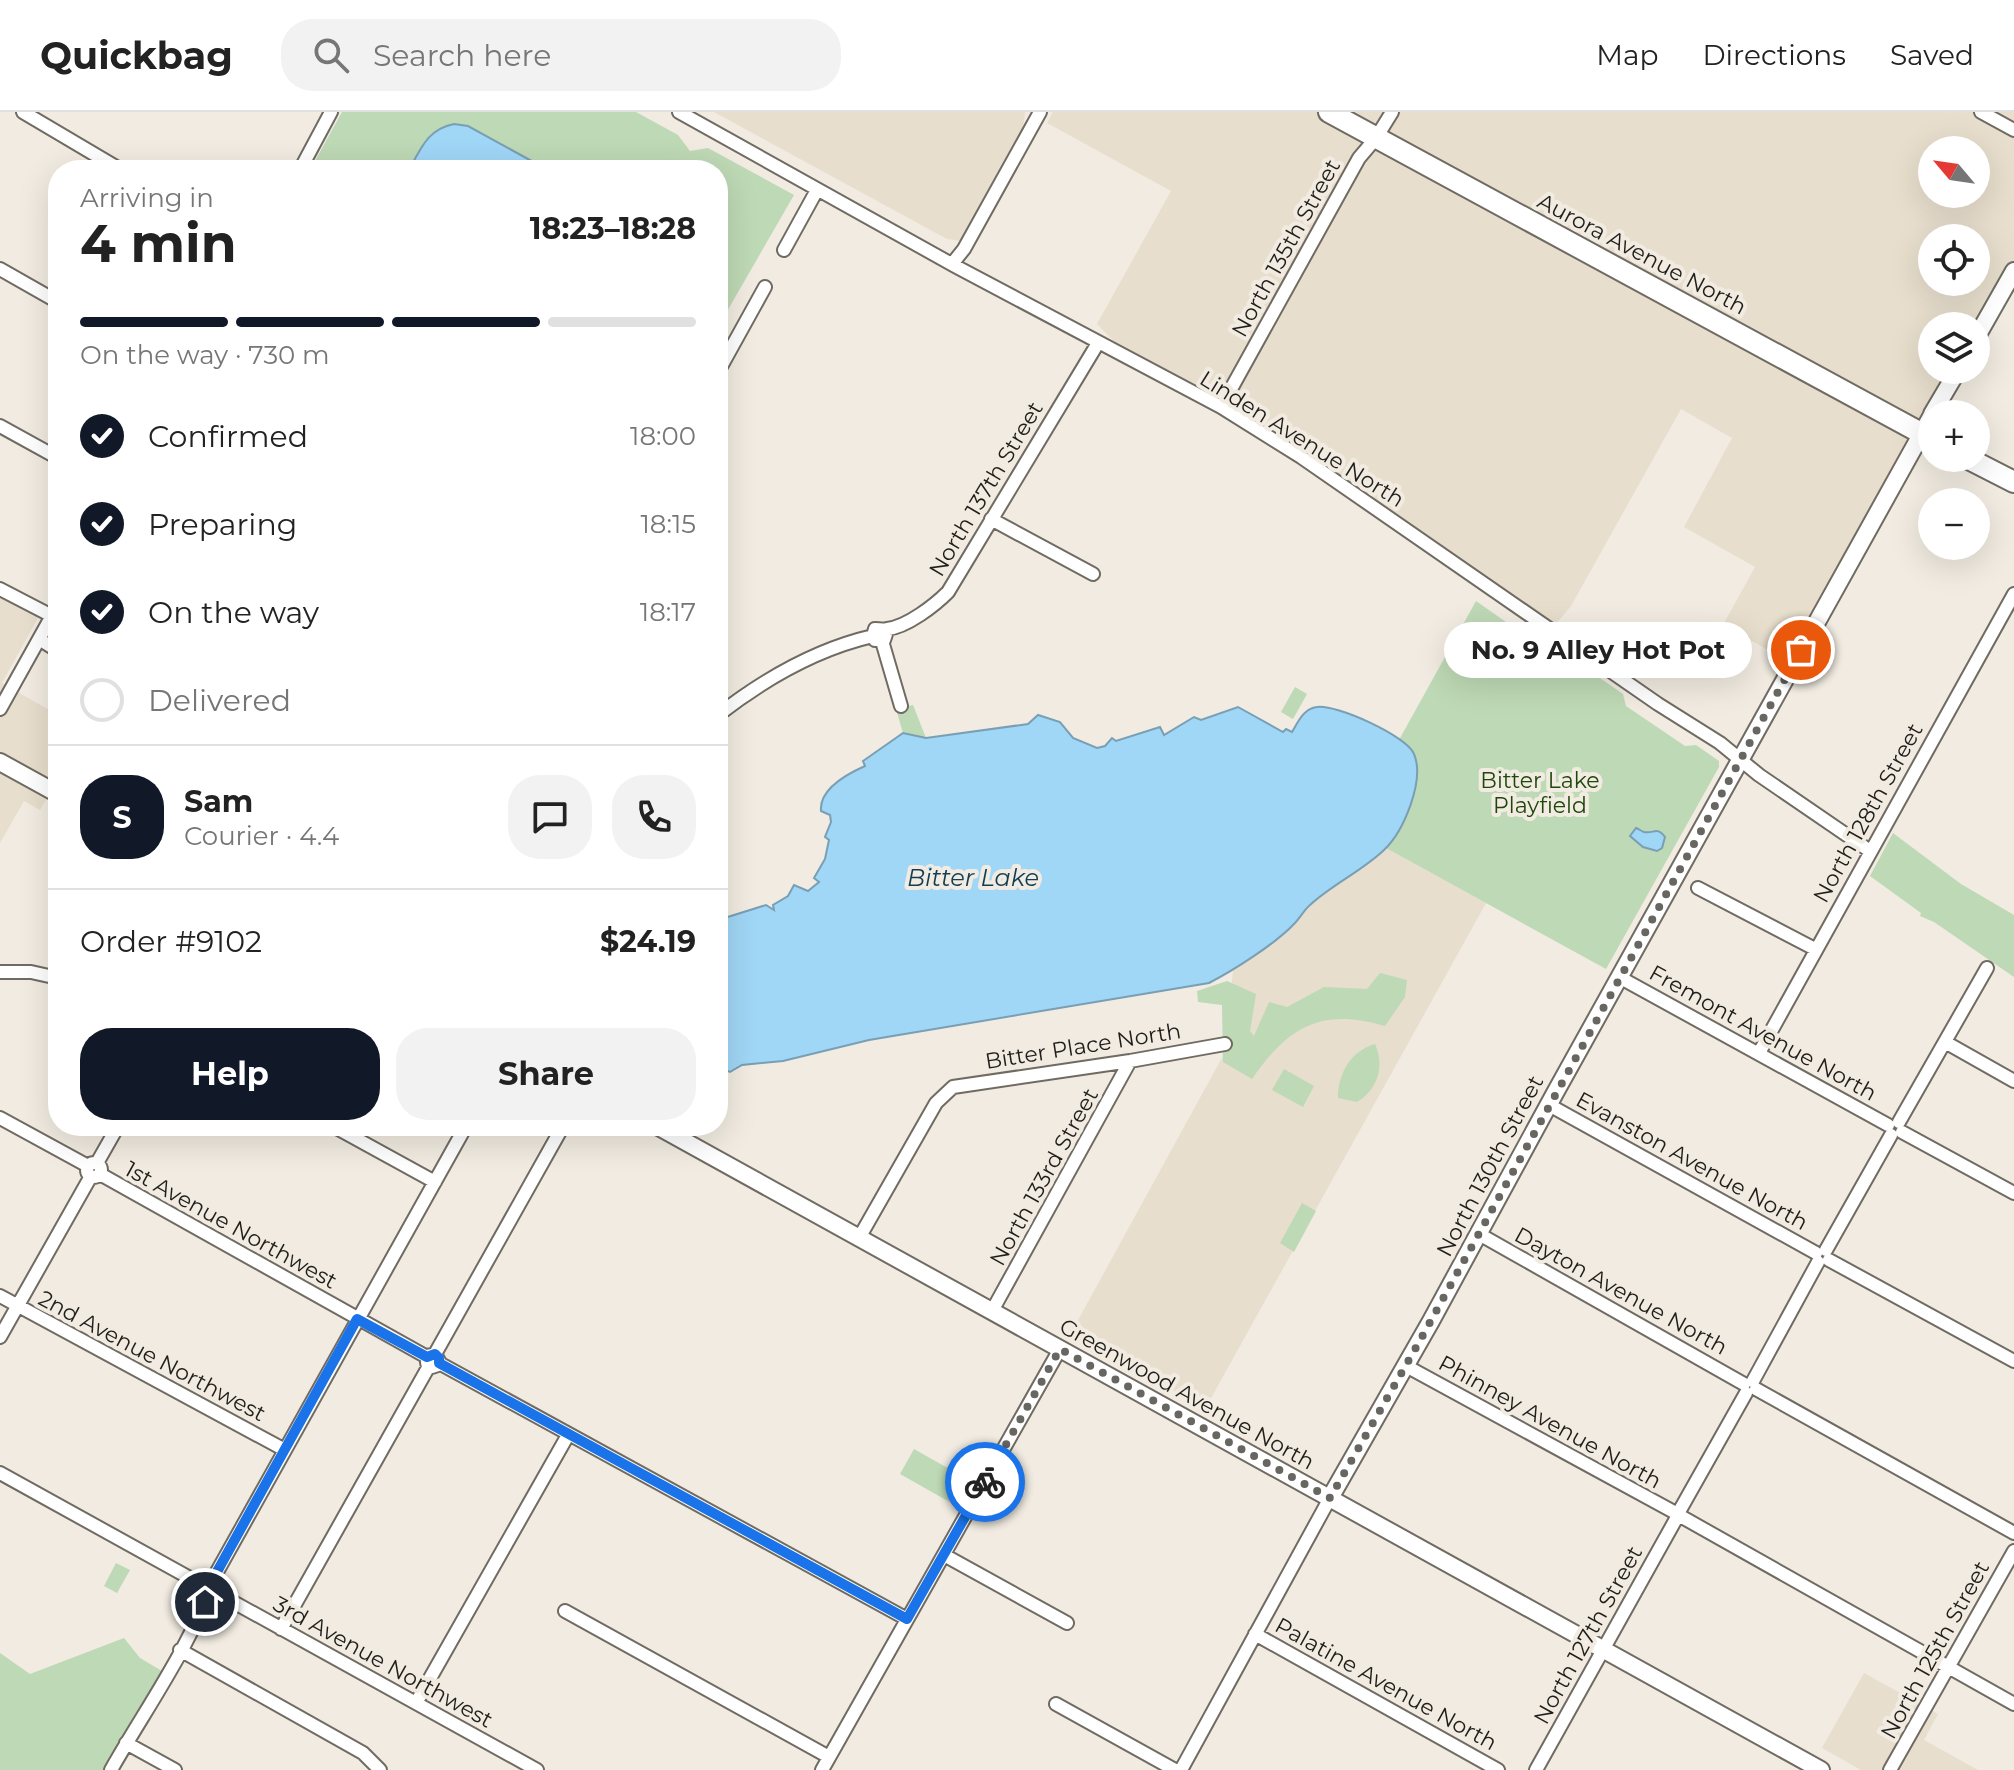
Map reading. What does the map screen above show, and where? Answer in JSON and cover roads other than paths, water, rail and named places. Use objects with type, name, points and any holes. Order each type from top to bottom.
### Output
[{"type":"highway","name":"Aurora Avenue North","points":[[1329,112],[1918,419]]},
{"type":"highway","points":[[1990,472],[2013,485]]},
{"type":"main road","points":[[1990,313],[2014,271]]},
{"type":"main road","name":"North 130th Street","points":[[1330,1498],[1918,446]]},
{"type":"main road","points":[[0,762],[48,788]]},
{"type":"main road","name":"Greenwood Avenue North","points":[[675,1136],[1821,1770]]},
{"type":"street","points":[[23,112],[104,160]]},
{"type":"street","points":[[305,160],[331,112]]},
{"type":"street","name":"Linden Avenue North","points":[[679,112],[952,264],[1221,407],[1308,462],[1658,704],[1692,723],[1870,851]]},
{"type":"street","points":[[952,264],[964,249],[1040,112]]},
{"type":"street","name":"North 135th Street","points":[[1221,407],[1359,158],[1392,112]]},
{"type":"street","points":[[1981,112],[2014,130]]},
{"type":"street","points":[[784,250],[817,190]]},
{"type":"street","points":[[0,269],[48,296]]},
{"type":"street","points":[[728,354],[765,287]]},
{"type":"street","name":"North 137th Street","points":[[728,707],[802,662],[847,642],[880,636],[939,602],[948,592],[1098,343]]},
{"type":"street","points":[[0,426],[48,452]]},
{"type":"street","points":[[991,519],[1093,574]]},
{"type":"street","points":[[0,589],[48,608]]},
{"type":"street","name":"North 128th Street","points":[[1759,1053],[2014,594]]},
{"type":"street","points":[[0,709],[48,623]]},
{"type":"street","points":[[880,636],[901,706]]},
{"type":"street","points":[[39,639],[48,645]]},
{"type":"street","points":[[1698,888],[1815,949]]},
{"type":"street","name":"North 127th Street","points":[[1536,1770],[1822,1256],[1987,968]]},
{"type":"street","points":[[0,972],[31,972],[48,976]]},
{"type":"street","name":"Fremont Avenue North","points":[[1619,977],[2014,1193]]},
{"type":"street","points":[[1945,1042],[2014,1081]]},
{"type":"street","name":"Bitter Place North","points":[[859,1238],[936,1103],[947,1090],[960,1085],[1225,1044]]},
{"type":"street","name":"North 133rd Street","points":[[992,1311],[1130,1061]]},
{"type":"street","name":"Evanston Avenue North","points":[[1549,1105],[2014,1361]]},
{"type":"street","name":"1st Avenue Northwest","points":[[0,1118],[357,1319],[907,1619]]},
{"type":"street","points":[[0,1337],[113,1136]]},
{"type":"street","points":[[351,1136],[435,1182]]},
{"type":"street","points":[[111,1770],[180,1650],[213,1579],[460,1136]]},
{"type":"street","points":[[281,1629],[557,1136]]},
{"type":"street","name":"Dayton Avenue North","points":[[1479,1234],[2014,1533]]},
{"type":"street","name":"2nd Avenue Northwest","points":[[0,1296],[285,1450]]},
{"type":"street","points":[[822,1770],[1060,1349]]},
{"type":"street","name":"Phinney Avenue North","points":[[1406,1366],[1949,1665],[2014,1704]]},
{"type":"street","points":[[416,1703],[568,1435]]},
{"type":"street","name":"3rd Avenue Northwest","points":[[0,1473],[537,1770]]},
{"type":"street","name":"North 130th Street","points":[[1178,1770],[1330,1498]]},
{"type":"street","name":"North 125th Street","points":[[1890,1770],[2014,1551]]},
{"type":"street","points":[[944,1555],[1067,1623]]},
{"type":"street","points":[[565,1611],[829,1757]]},
{"type":"street","name":"Palatine Avenue North","points":[[1255,1634],[1498,1770]]},
{"type":"street","points":[[180,1650],[363,1753],[380,1770]]},
{"type":"street","points":[[1056,1704],[1178,1770]]},
{"type":"street","points":[[126,1743],[175,1770]]},
{"type":"water","points":[[454,124],[468,126],[530,160],[415,160],[432,135]]},
{"type":"water","name":"Bitter Lake","points":[[1238,707],[1283,732],[1286,729],[1292,732],[1308,710],[1326,707],[1385,730],[1409,747],[1417,765],[1415,791],[1399,831],[1384,850],[1319,897],[1286,932],[1209,983],[869,1040],[783,1061],[742,1065],[728,1071],[728,917],[766,905],[774,910],[773,905],[788,896],[794,885],[808,891],[819,882],[814,878],[825,859],[829,840],[825,837],[831,822],[830,815],[821,811],[824,796],[843,778],[865,766],[863,761],[903,733],[926,738],[1028,724],[1038,715],[1060,722],[1073,738],[1097,748],[1105,746],[1112,738],[1116,741],[1160,727],[1164,735],[1194,717],[1201,720]]},
{"type":"water","points":[[1636,828],[1662,834],[1665,837],[1662,848],[1657,851],[1643,847],[1630,836]]},
{"type":"place","name":"No. 9 Alley Hot Pot","points":[[1801,650]]},
{"type":"park label","name":"Bitter Lake Playfield","points":[[1540,792]]}]
